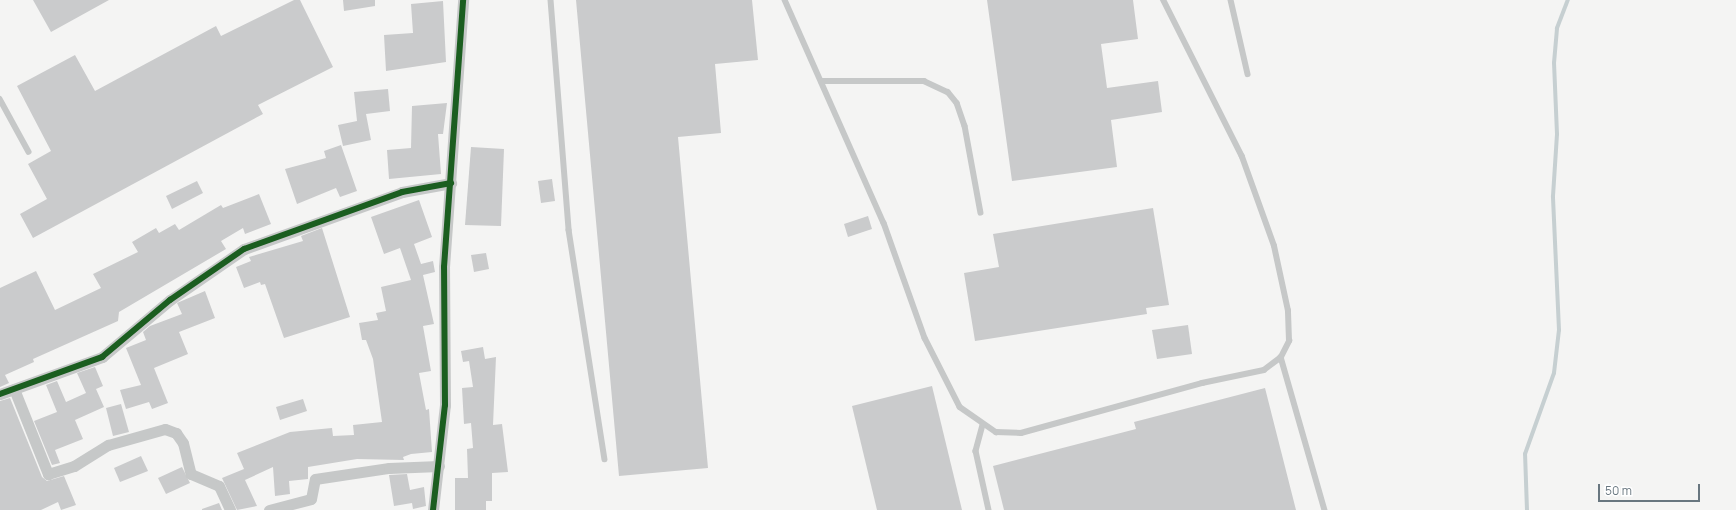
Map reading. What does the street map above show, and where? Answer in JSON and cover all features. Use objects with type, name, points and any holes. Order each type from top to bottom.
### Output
[{"type":"street","points":[[433,510],[445,405],[444,267],[463,0]]},
{"type":"street","points":[[0,394],[102,357],[170,300],[244,249],[402,192],[451,183]]},
{"type":"street","points":[[14,389],[48,474],[74,466],[108,445],[165,429],[176,433],[183,443],[191,474],[219,486],[230,510]]},
{"type":"street","points":[[269,510],[311,499],[314,479],[389,468],[439,466]]},
{"type":"lane","points":[[551,0],[569,230],[605,460]]},
{"type":"lane","points":[[785,0],[884,223],[924,338],[960,407],[983,425],[996,432],[1020,433],[1202,383],[1264,370],[1281,357],[1289,340],[1288,311],[1274,246],[1242,157],[1163,0]]},
{"type":"lane","points":[[1231,0],[1248,74]]},
{"type":"lane","points":[[821,82],[924,81],[948,92],[957,103],[965,126],[981,213]]},
{"type":"lane","points":[[0,99],[30,152]]},
{"type":"lane","points":[[1281,357],[1325,510]]},
{"type":"lane","points":[[983,425],[976,451],[989,510]]},
{"type":"building","points":[[33,0],[109,0],[51,32]]},
{"type":"building","points":[[294,0],[300,0],[333,67],[258,105],[263,114],[33,238],[20,214],[47,199],[28,164],[51,151],[17,86],[75,55],[95,91],[216,26],[221,36]]},
{"type":"building","points":[[343,0],[375,0],[375,6],[344,11]]},
{"type":"building","points":[[576,0],[752,0],[758,60],[715,64],[721,133],[678,137],[708,468],[619,476]]},
{"type":"building","points":[[987,0],[1133,0],[1138,39],[1101,44],[1107,88],[1158,81],[1162,112],[1111,120],[1117,167],[1012,181]]},
{"type":"building","points":[[443,1],[446,62],[386,71],[384,35],[413,33],[411,4]]},
{"type":"building","points":[[388,89],[390,111],[366,114],[371,140],[343,146],[338,125],[357,121],[354,92]]},
{"type":"building","points":[[447,103],[443,134],[438,134],[441,174],[389,179],[387,150],[411,148],[412,106]]},
{"type":"building","points":[[341,145],[357,191],[340,197],[336,188],[297,204],[285,169],[326,158],[324,151]]},
{"type":"building","points":[[471,147],[504,149],[501,226],[465,225]]},
{"type":"building","points":[[552,179],[555,201],[541,203],[538,181]]},
{"type":"building","points":[[197,181],[203,193],[172,209],[166,196]]},
{"type":"building","points":[[259,194],[271,224],[245,234],[243,228],[221,241],[226,249],[119,312],[118,321],[33,359],[34,362],[5,375],[9,383],[0,387],[0,288],[36,271],[55,310],[101,288],[93,274],[138,252],[132,242],[156,228],[159,233],[175,224],[179,230],[221,205],[223,208]]},
{"type":"building","points":[[419,200],[432,237],[414,244],[421,264],[433,261],[435,272],[423,275],[434,324],[423,326],[431,371],[419,373],[426,410],[429,409],[432,452],[411,454],[403,457],[404,460],[357,459],[308,467],[308,479],[289,481],[290,494],[275,496],[273,467],[245,480],[257,506],[237,510],[222,478],[244,469],[237,453],[290,432],[332,428],[333,436],[354,435],[353,425],[382,422],[373,359],[366,340],[362,340],[359,323],[378,320],[376,313],[386,311],[381,287],[411,280],[400,248],[384,254],[371,217]]},
{"type":"building","points":[[1153,208],[1169,305],[1146,308],[1147,314],[975,341],[964,273],[999,267],[993,234]]},
{"type":"building","points":[[868,216],[872,229],[848,237],[844,224]]},
{"type":"building","points":[[322,228],[350,317],[284,338],[265,284],[261,285],[260,282],[244,288],[236,267],[251,261],[249,257],[303,241],[301,236]]},
{"type":"building","points":[[486,253],[489,269],[474,272],[471,255]]},
{"type":"building","points":[[205,291],[215,318],[179,332],[188,354],[154,368],[168,403],[152,409],[149,402],[126,409],[120,390],[141,385],[126,348],[146,340],[143,332],[150,326],[182,314],[177,303]]},
{"type":"building","points":[[1188,325],[1192,354],[1157,359],[1152,330]]},
{"type":"building","points":[[483,347],[485,359],[496,357],[493,425],[502,424],[508,472],[492,473],[492,501],[486,501],[486,510],[455,510],[455,478],[468,478],[467,449],[473,448],[471,423],[464,424],[462,388],[473,387],[469,361],[463,362],[461,351]]},
{"type":"building","points":[[95,367],[103,386],[96,389],[104,407],[75,420],[83,439],[55,450],[60,463],[52,465],[34,421],[57,412],[46,385],[57,381],[66,402],[86,393],[77,373]]},
{"type":"building","points":[[932,386],[962,510],[877,510],[852,406]]},
{"type":"building","points":[[1265,388],[1296,510],[1004,510],[993,466],[1136,429],[1134,422]]},
{"type":"building","points":[[10,398],[42,477],[47,481],[64,476],[76,505],[61,510],[58,502],[41,510],[0,510],[0,401]]},
{"type":"building","points":[[303,399],[307,411],[280,420],[276,407]]},
{"type":"building","points":[[121,404],[129,432],[113,436],[106,408]]},
{"type":"building","points":[[141,456],[148,471],[120,482],[114,468]]},
{"type":"building","points":[[182,467],[190,483],[166,494],[158,478]]},
{"type":"building","points":[[407,474],[410,490],[424,487],[426,506],[413,509],[412,503],[394,506],[389,475]]},
{"type":"building","points":[[219,503],[222,510],[202,510],[202,509]]},
{"type":"waterway","points":[[1527,510],[1525,454],[1554,373],[1559,330],[1553,196],[1557,134],[1554,63],[1557,28],[1568,0]]},
{"type":"cycle path","points":[[433,510],[445,405],[444,267],[463,0]]},
{"type":"cycle path","points":[[0,394],[102,357],[170,300],[244,249],[402,192],[451,183]]}]
